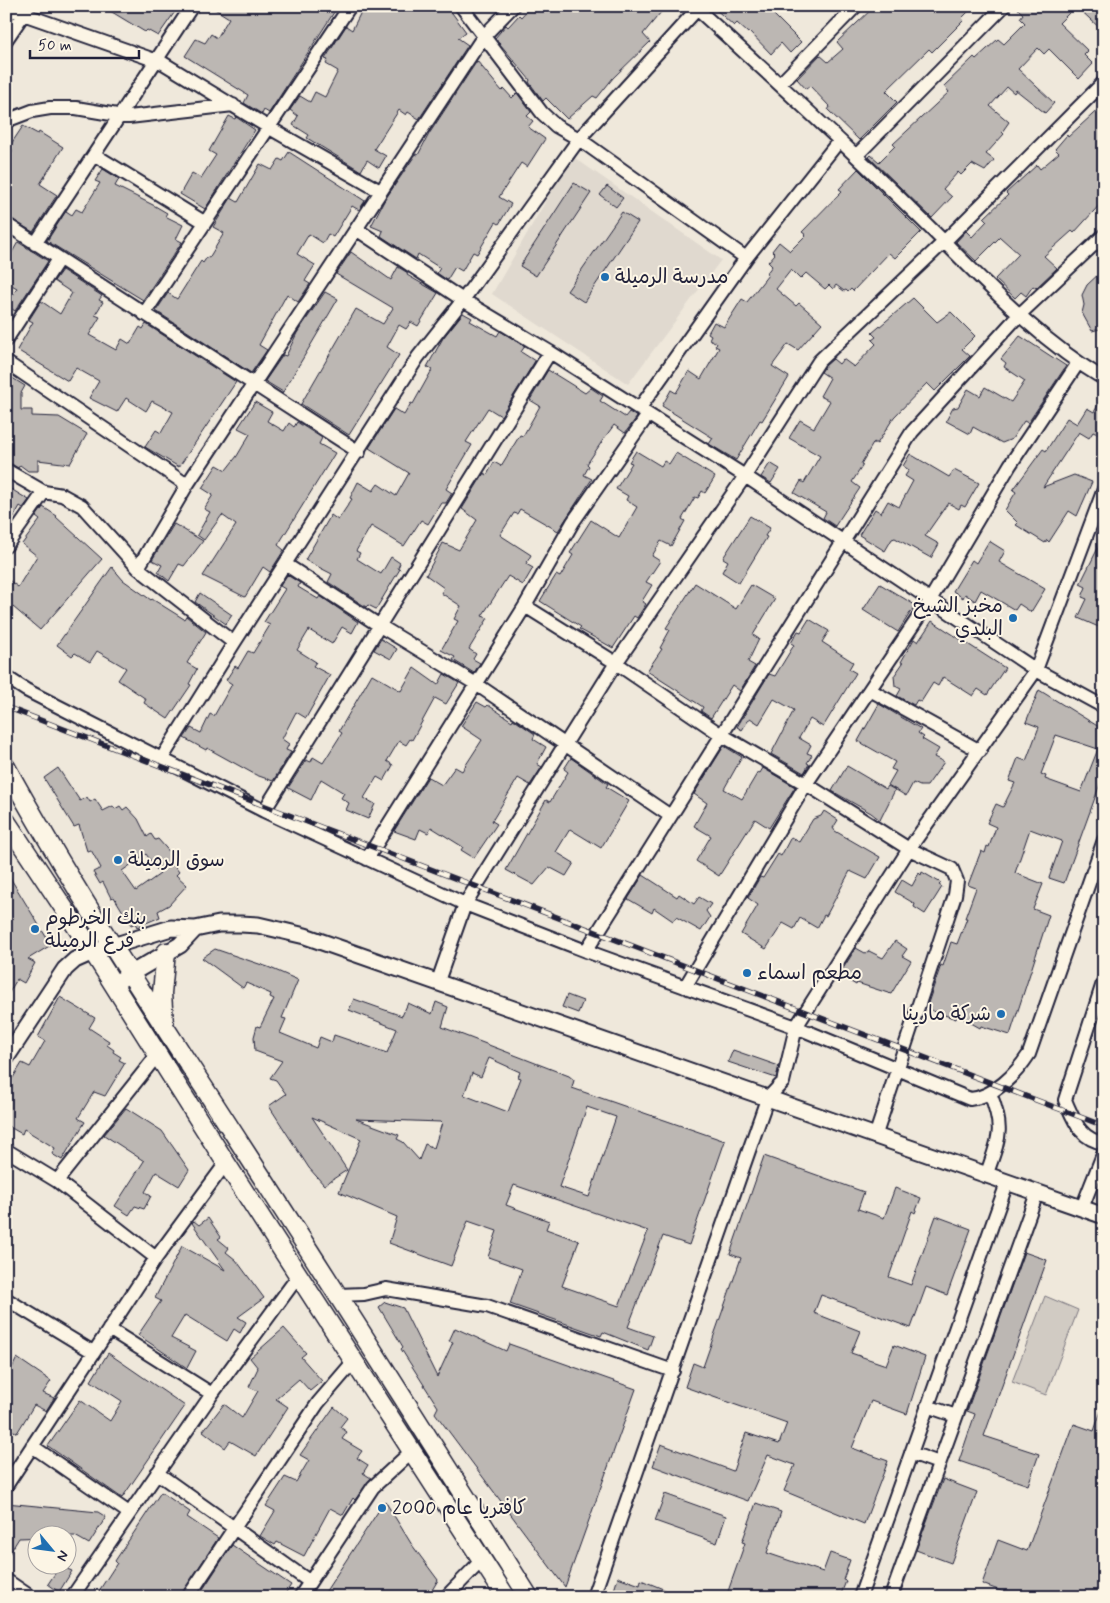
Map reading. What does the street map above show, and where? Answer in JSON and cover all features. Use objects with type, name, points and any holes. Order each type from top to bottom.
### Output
[{"type":"main road","points":[[6,767],[34,818],[130,974],[338,1295],[529,1597]]},
{"type":"main road","points":[[7,826],[93,952],[226,1163],[506,1597]]},
{"type":"main road","points":[[164,1025],[162,993],[166,952]]},
{"type":"street","points":[[35,244],[158,61],[192,6]]},
{"type":"street","points":[[144,314],[350,6]]},
{"type":"street","points":[[461,6],[542,113],[556,126],[579,139],[746,258]]},
{"type":"street","points":[[138,568],[187,485],[380,191],[483,37],[512,6]]},
{"type":"street","points":[[780,84],[856,6]]},
{"type":"street","points":[[856,156],[1004,6]]},
{"type":"street","points":[[6,8],[26,11],[158,61],[380,191]]},
{"type":"street","points":[[162,758],[234,642],[359,452],[418,357],[463,300],[579,139],[699,8],[856,156],[1018,316],[1078,363],[1104,379]]},
{"type":"street","points":[[6,40],[26,11]]},
{"type":"street","points":[[438,982],[464,904],[616,663],[746,476],[819,361],[944,242],[1104,82]]},
{"type":"street","points":[[6,121],[32,111],[65,107],[121,116],[233,105]]},
{"type":"street","points":[[367,859],[525,606],[573,522],[643,412],[746,258],[839,141]]},
{"type":"street","points":[[95,155],[204,222]]},
{"type":"street","points":[[6,224],[359,452]]},
{"type":"street","points":[[356,229],[463,300],[550,352],[746,476],[1036,670],[1104,707]]},
{"type":"street","points":[[586,951],[669,815],[912,432],[1018,316],[1104,235]]},
{"type":"street","points":[[6,340],[59,259]]},
{"type":"street","points":[[264,811],[550,352]]},
{"type":"street","points":[[6,362],[187,485]]},
{"type":"street","points":[[685,986],[806,784],[930,600],[1010,465],[1078,363]]},
{"type":"street","points":[[6,470],[44,492],[62,495],[82,506],[138,568],[234,642]]},
{"type":"street","points":[[592,1597],[767,1099],[783,1082],[796,1026],[909,850],[1036,670],[1104,489]]},
{"type":"street","points":[[6,546],[44,492]]},
{"type":"street","points":[[285,564],[380,626],[476,684],[669,815]]},
{"type":"street","points":[[525,606],[616,663],[720,734],[806,784],[909,850],[952,870],[957,881],[955,895],[875,1137]]},
{"type":"street","points":[[6,677],[26,690],[264,811],[464,904],[586,951],[796,1026],[970,1099],[980,1098],[990,1093],[1020,1067],[1029,1054],[1104,840]]},
{"type":"street","points":[[870,690],[980,750]]},
{"type":"street","points":[[6,1058],[65,969],[75,960],[112,945],[171,928],[195,929],[219,924],[258,925],[305,936],[1104,1216]]},
{"type":"street","points":[[113,984],[180,945],[195,929]]},
{"type":"street","points":[[1104,980],[1065,1100],[1080,1131],[1093,1142],[1104,1143]]},
{"type":"street","points":[[57,1181],[158,1054]]},
{"type":"street","points":[[986,1176],[1000,1131],[999,1115],[990,1093]]},
{"type":"street","points":[[6,1150],[57,1181],[156,1258]]},
{"type":"street","points":[[1082,1208],[1104,1152]]},
{"type":"street","points":[[6,1486],[156,1258],[226,1163]]},
{"type":"street","points":[[860,1597],[1007,1183]]},
{"type":"street","points":[[891,1597],[1037,1194]]},
{"type":"street","points":[[72,1597],[212,1394],[299,1275]]},
{"type":"street","points":[[338,1295],[364,1294],[386,1289],[408,1291],[487,1306],[673,1371]]},
{"type":"street","points":[[6,1299],[93,1352]]},
{"type":"street","points":[[109,1329],[212,1394]]},
{"type":"street","points":[[188,1597],[233,1527],[318,1403],[354,1361]]},
{"type":"street","points":[[927,1406],[956,1416]]},
{"type":"street","points":[[32,1446],[129,1513]]},
{"type":"street","points":[[300,1597],[373,1487],[412,1451]]},
{"type":"street","points":[[911,1453],[939,1463]]},
{"type":"street","points":[[157,1473],[310,1582]]},
{"type":"street","points":[[446,1597],[482,1560]]},
{"type":"street","points":[[6,1580],[26,1596]]},
{"type":"shaded area","name":"مدرسة الرميلة","points":[[572,156],[721,260],[628,384],[492,294]]},
{"type":"shaded area","points":[[1045,1296],[1078,1310],[1046,1395],[1012,1382]]},
{"type":"building","points":[[102,6],[179,6],[158,36],[147,30],[145,32]]},
{"type":"building","points":[[210,6],[338,6],[269,113],[264,110],[262,114],[244,103],[248,95],[185,56],[196,39],[205,43],[211,34],[217,38],[229,18]]},
{"type":"building","points":[[364,6],[447,6],[466,32],[458,38],[468,45],[419,119],[408,112],[406,115],[399,110],[374,149],[386,156],[379,168],[367,160],[361,171],[307,138],[309,135],[293,125],[298,116],[290,110],[300,96],[310,102],[315,92],[325,97],[338,71],[326,64],[328,60],[325,59],[346,26],[352,30]]},
{"type":"building","points":[[531,6],[666,6],[643,34],[650,42],[613,78],[597,98],[593,96],[567,119],[546,98],[543,101],[529,82],[530,80],[495,38],[506,25],[508,27]]},
{"type":"building","points":[[712,6],[777,6],[771,12],[801,42],[790,53],[781,43],[771,54],[749,31],[748,33],[737,23],[734,26]]},
{"type":"building","points":[[875,6],[974,6],[962,18],[964,20],[932,52],[929,49],[886,91],[897,102],[859,140],[828,110],[830,107],[810,86],[806,89],[797,79],[820,55],[828,62],[843,49],[837,42]]},
{"type":"building","points":[[1015,6],[1076,6],[1059,23],[1088,51],[1084,55],[1093,64],[1079,79],[1049,49],[1044,54],[1038,48],[1018,69],[1054,103],[1045,113],[1016,90],[1014,93],[1007,87],[990,106],[1009,122],[1002,132],[1004,134],[986,154],[994,160],[985,171],[972,164],[961,175],[958,172],[943,189],[952,197],[932,218],[869,157],[871,155],[879,162],[895,146],[893,144],[949,92],[944,86],[974,57],[976,59],[998,39],[1004,44],[1025,23],[1020,18],[1023,14]]},
{"type":"building","points":[[1076,6],[1095,6],[1104,15],[1104,32]]},
{"type":"building","points":[[477,61],[502,91],[504,89],[512,98],[517,93],[531,112],[527,116],[533,121],[528,127],[545,139],[527,167],[521,163],[499,197],[511,204],[499,224],[496,222],[477,254],[473,252],[462,271],[455,267],[447,280],[437,273],[440,268],[418,254],[416,259],[381,236],[383,231],[371,226],[384,201],[416,154],[418,155],[429,134]]},
{"type":"building","points":[[1104,104],[1104,190],[1098,196],[1103,201],[1074,233],[1072,231],[1044,256],[1057,268],[1036,288],[1033,286],[1026,296],[1021,292],[1015,298],[995,279],[1019,254],[1000,237],[976,261],[956,242],[966,231],[972,237],[987,221],[984,218],[1008,195],[1006,193],[1037,165],[1040,169],[1059,153],[1055,149],[1067,135],[1068,137]]},
{"type":"building","points":[[229,116],[235,119],[236,117],[255,130],[205,209],[180,194],[192,173],[201,178],[216,155],[209,151]]},
{"type":"building","points":[[23,126],[38,134],[39,132],[63,147],[40,184],[57,195],[33,232],[6,216],[6,163],[13,150],[9,147]]},
{"type":"building","points":[[289,152],[365,201],[359,210],[352,206],[333,237],[328,234],[323,243],[309,234],[297,254],[315,265],[305,281],[310,284],[298,302],[287,294],[259,345],[267,350],[251,373],[156,311],[168,293],[177,299],[201,261],[203,263],[207,257],[209,258],[224,233],[213,227],[231,198],[238,202],[260,164],[272,170],[279,159],[283,161]]},
{"type":"building","points":[[103,169],[119,179],[115,186],[155,206],[167,213],[165,216],[183,225],[176,239],[182,242],[143,300],[47,241],[66,211],[72,215],[76,209],[82,212],[100,183],[95,181]]},
{"type":"building","points":[[858,169],[921,232],[895,258],[889,253],[853,291],[851,289],[848,292],[844,291],[836,285],[833,289],[829,285],[825,289],[806,273],[800,279],[791,270],[776,289],[796,306],[799,303],[822,323],[798,350],[788,344],[772,366],[789,377],[736,460],[709,444],[713,438],[662,406],[671,390],[676,393],[689,371],[701,379],[719,348],[715,346],[717,343],[709,339],[711,335],[708,333],[714,322],[724,327],[742,299],[747,302],[768,275],[766,274],[772,266],[768,262],[775,254],[772,251],[779,242],[790,251],[806,235],[802,232],[842,191],[839,189]]},
{"type":"building","points":[[574,183],[591,193],[536,276],[520,266]]},
{"type":"building","points":[[607,186],[623,198],[616,207],[600,195]]},
{"type":"building","points":[[622,212],[638,222],[584,302],[567,291]]},
{"type":"building","points":[[18,242],[48,261],[15,311],[7,306],[17,288],[6,282],[6,263]]},
{"type":"building","points":[[351,252],[391,280],[398,267],[408,273],[407,275],[438,293],[418,326],[411,322],[406,329],[399,325],[387,347],[399,355],[349,435],[301,404],[356,309],[383,324],[393,308],[336,274]]},
{"type":"building","points":[[62,270],[102,296],[99,300],[103,302],[95,315],[100,317],[89,335],[116,350],[122,339],[130,344],[140,327],[143,329],[146,324],[236,382],[179,467],[145,447],[156,430],[161,433],[173,412],[152,401],[146,411],[126,398],[117,412],[89,398],[99,381],[76,368],[68,381],[17,350],[33,322],[29,320],[41,301],[60,314],[72,293],[54,281]]},
{"type":"building","points":[[1102,271],[1104,328],[1092,331],[1082,313],[1084,305],[1082,295],[1087,285]]},
{"type":"building","points":[[325,292],[338,299],[283,392],[265,381],[283,355],[286,356],[297,333]]},
{"type":"building","points":[[913,298],[937,322],[951,312],[975,336],[962,349],[970,356],[935,391],[927,383],[894,417],[877,444],[874,442],[852,482],[860,488],[835,526],[823,518],[826,512],[794,493],[801,481],[804,483],[820,456],[789,438],[800,420],[814,428],[830,401],[820,396],[830,378],[821,372],[825,366],[833,359],[839,364],[843,359],[854,367],[876,344],[872,340],[876,337],[872,333]]},
{"type":"building","points":[[463,313],[472,318],[470,321],[497,336],[500,331],[525,346],[521,352],[535,361],[501,416],[488,408],[466,442],[472,445],[446,489],[452,493],[446,503],[441,503],[428,524],[421,520],[404,546],[371,526],[356,551],[360,553],[357,559],[381,574],[391,557],[400,563],[398,568],[400,569],[376,609],[368,605],[366,607],[328,582],[332,574],[305,560],[331,515],[338,520],[352,499],[350,498],[358,482],[373,491],[378,484],[396,496],[409,473],[369,448],[394,409],[404,415],[411,403],[413,404],[432,370],[427,367],[443,338]]},
{"type":"building","points":[[1020,336],[1066,366],[1028,423],[1024,421],[1012,439],[1002,443],[973,427],[970,434],[946,421],[953,408],[958,407],[968,389],[980,396],[985,387],[1011,402],[1025,381],[1004,367],[1006,363],[1001,359]]},
{"type":"building","points":[[548,370],[585,393],[591,388],[603,396],[600,401],[625,417],[629,412],[637,417],[625,433],[614,425],[603,440],[587,464],[589,466],[584,475],[592,479],[558,531],[520,509],[517,514],[514,513],[500,535],[531,555],[526,564],[533,568],[523,585],[508,576],[482,616],[488,618],[469,649],[476,654],[473,659],[480,663],[474,673],[453,660],[455,657],[441,650],[458,621],[454,619],[461,606],[441,593],[444,588],[426,575],[443,543],[459,550],[477,520],[462,509],[484,473],[487,475],[494,462],[501,466],[520,435],[523,436],[540,406],[530,400]]},
{"type":"building","points":[[6,374],[25,386],[21,393],[21,410],[32,410],[32,416],[59,417],[87,434],[70,464],[38,460],[38,471],[28,471],[20,465],[18,468],[10,463],[10,449],[6,449]]},
{"type":"building","points":[[1104,395],[1104,437],[1093,432],[1089,438],[1079,432],[1043,487],[1074,475],[1092,482],[1077,516],[1069,511],[1049,542],[1047,540],[1045,543],[1016,525],[1018,523],[1005,510],[1016,492],[1013,490],[1043,449],[1046,451],[1067,418],[1077,424],[1087,408],[1094,412]]},
{"type":"building","points":[[255,402],[272,412],[267,421],[284,431],[289,423],[294,427],[297,422],[322,438],[319,444],[335,453],[278,545],[284,550],[270,572],[263,567],[245,597],[203,576],[236,525],[222,515],[204,540],[197,535],[210,512],[204,509],[213,495],[202,488],[217,465],[226,470],[237,456],[250,434],[238,428]]},
{"type":"building","points":[[636,451],[661,466],[664,461],[669,464],[676,453],[715,477],[705,493],[702,491],[698,498],[695,497],[682,519],[685,521],[671,546],[661,541],[652,556],[660,561],[646,582],[652,585],[642,601],[646,604],[637,618],[634,616],[613,648],[579,629],[581,627],[540,601],[556,575],[560,577],[573,555],[570,553],[591,520],[619,538],[637,507],[626,500],[628,496],[616,489],[632,463],[629,462]]},
{"type":"building","points":[[910,454],[949,477],[954,470],[979,483],[965,507],[961,505],[959,509],[948,503],[925,536],[939,544],[931,558],[895,538],[892,539],[885,551],[859,535],[875,509],[881,513],[888,501],[899,507],[913,481],[905,476],[909,470],[903,466]]},
{"type":"building","points":[[770,463],[780,469],[771,483],[761,477]]},
{"type":"building","points":[[6,486],[29,500],[23,508],[20,506],[6,531]]},
{"type":"building","points":[[43,507],[57,516],[102,559],[40,630],[6,601],[6,578],[18,587],[37,556],[22,544],[40,520],[36,517]]},
{"type":"building","points":[[750,516],[770,528],[765,536],[767,537],[739,583],[722,572],[728,561],[723,558]]},
{"type":"building","points":[[174,524],[203,541],[184,566],[179,564],[169,581],[158,572],[162,565],[152,560]]},
{"type":"building","points":[[1104,536],[1104,621],[1101,628],[1078,618],[1087,599],[1082,597],[1086,587],[1080,584]]},
{"type":"building","points":[[989,541],[1005,551],[999,562],[1045,589],[1031,612],[1019,604],[1015,610],[981,590],[975,601],[965,594],[963,598],[953,591],[972,560],[976,563]]},
{"type":"building","points":[[112,567],[123,580],[151,600],[184,619],[186,616],[206,632],[187,663],[197,669],[189,684],[191,685],[168,719],[144,703],[146,699],[118,680],[126,668],[97,651],[90,662],[75,653],[72,656],[57,645]]},
{"type":"building","points":[[287,575],[300,583],[298,587],[318,599],[320,596],[358,622],[352,633],[342,627],[332,644],[309,630],[297,650],[316,662],[313,666],[330,675],[306,718],[296,712],[282,739],[289,744],[286,750],[291,752],[273,781],[256,775],[207,748],[206,750],[184,738],[191,728],[201,733],[210,714],[214,716],[232,684],[226,680],[235,666],[238,668],[248,651],[253,653],[270,625],[264,622],[285,589],[280,586]]},
{"type":"building","points":[[695,583],[736,609],[751,585],[775,599],[753,635],[759,639],[748,662],[755,666],[740,691],[732,685],[711,718],[701,711],[703,707],[647,671],[662,649],[660,648],[670,630],[666,628]]},
{"type":"building","points":[[880,584],[915,605],[898,632],[863,610]]},
{"type":"building","points":[[200,593],[232,615],[226,624],[195,602]]},
{"type":"building","points":[[809,619],[829,631],[822,642],[853,662],[849,669],[856,673],[823,727],[810,719],[799,738],[811,745],[807,753],[812,755],[804,773],[771,754],[794,710],[774,699],[759,724],[750,718],[742,730],[737,727],[769,674],[775,676],[794,645],[791,643],[798,631],[801,632]]},
{"type":"building","points":[[932,621],[1005,668],[987,695],[978,689],[973,696],[943,677],[938,686],[933,683],[921,702],[917,700],[914,705],[897,696],[901,689],[895,686],[894,676],[903,663],[901,662],[914,639],[918,642]]},
{"type":"building","points":[[381,639],[397,649],[391,659],[374,650]]},
{"type":"building","points":[[414,668],[438,685],[444,674],[459,683],[446,704],[435,698],[412,740],[410,739],[406,745],[399,741],[387,761],[393,765],[384,781],[377,777],[364,798],[375,804],[368,819],[346,810],[349,803],[341,798],[344,793],[321,779],[311,800],[288,788],[306,760],[311,762],[313,757],[323,763],[342,733],[339,731],[372,674],[401,691]]},
{"type":"building","points":[[1039,690],[1104,730],[1104,773],[1064,883],[1049,878],[1062,841],[1030,829],[1015,873],[1043,884],[1033,909],[1049,915],[1010,1035],[981,1026],[980,1028],[957,1015],[956,1019],[930,1010],[931,1007],[927,1006],[951,942],[957,944],[967,918],[965,918],[976,888],[968,885],[981,851],[985,853],[987,846],[989,847],[996,827],[987,823],[996,804],[1003,807],[1015,783],[1009,781],[1018,758],[1026,761],[1039,727],[1026,722]],"holes":[[[1056,735],[1098,749],[1081,792],[1045,779],[1046,776],[1041,774]]]},
{"type":"building","points":[[477,702],[486,707],[488,705],[512,721],[513,719],[535,734],[533,739],[546,747],[537,764],[542,767],[530,785],[518,778],[492,821],[497,824],[474,858],[461,850],[463,847],[431,827],[428,833],[420,829],[416,839],[394,831],[428,777],[442,785],[455,767],[462,771],[482,740],[461,726]]},
{"type":"building","points":[[879,704],[921,729],[918,733],[924,737],[922,739],[939,749],[934,757],[944,762],[927,786],[913,783],[906,796],[888,785],[896,771],[891,769],[895,762],[858,741]]},
{"type":"building","points":[[724,746],[742,757],[724,789],[742,799],[758,772],[760,773],[763,768],[795,787],[769,828],[755,819],[719,876],[696,861],[711,836],[694,826],[707,803],[694,794]]},
{"type":"building","points":[[571,758],[608,784],[606,787],[629,801],[601,848],[570,829],[556,852],[574,863],[566,876],[549,867],[534,885],[506,870],[546,800],[550,802],[568,772],[564,769]]},
{"type":"building","points":[[847,766],[886,789],[888,786],[895,790],[880,820],[832,791]]},
{"type":"building","points":[[58,768],[80,801],[87,797],[90,802],[95,799],[103,811],[113,806],[115,809],[120,806],[123,810],[127,807],[138,819],[147,837],[151,834],[155,840],[158,839],[173,856],[169,859],[179,872],[176,875],[187,885],[169,905],[158,911],[160,917],[137,927],[135,923],[131,925],[114,897],[111,898],[103,882],[100,884],[93,872],[101,868],[91,850],[87,851],[79,825],[74,827],[44,778]],"holes":[[[146,854],[160,874],[136,891],[122,871]]]},
{"type":"building","points":[[824,811],[838,820],[833,828],[835,831],[880,857],[867,879],[850,871],[826,916],[824,915],[817,928],[800,918],[794,929],[783,923],[766,949],[741,934],[758,905],[748,898],[760,877],[763,878],[778,854],[781,856],[791,837],[799,842],[813,819],[821,816]]},
{"type":"building","points":[[6,871],[51,945],[28,959],[35,963],[24,983],[17,979],[6,998]]},
{"type":"building","points":[[922,872],[941,883],[939,885],[942,887],[925,914],[914,907],[915,904],[895,892],[902,880],[912,886],[919,873],[921,875]]},
{"type":"building","points":[[643,875],[677,897],[679,894],[694,904],[699,897],[711,904],[706,911],[710,917],[701,931],[676,917],[673,921],[654,908],[652,913],[628,899]]},
{"type":"building","points":[[895,941],[907,949],[902,956],[911,961],[891,994],[857,983],[856,985],[839,975],[856,948],[865,953],[869,951],[883,958]]},
{"type":"building","points":[[215,949],[268,967],[298,980],[282,1018],[286,1019],[280,1033],[316,1048],[320,1037],[332,1042],[334,1035],[387,1053],[397,1029],[349,1010],[354,999],[402,1016],[408,1003],[432,1014],[436,1002],[448,1007],[442,1027],[569,1076],[574,1080],[572,1088],[725,1141],[689,1245],[663,1236],[628,1327],[653,1336],[648,1350],[603,1332],[601,1336],[510,1304],[522,1269],[488,1257],[497,1231],[468,1221],[451,1266],[389,1243],[397,1217],[339,1192],[361,1139],[312,1117],[347,1170],[324,1185],[309,1168],[269,1106],[286,1094],[276,1080],[270,1078],[282,1061],[255,1051],[254,1037],[257,1026],[260,1027],[274,999],[270,997],[271,994],[246,983],[243,988],[202,958]],"holes":[[[489,1058],[520,1072],[518,1077],[521,1078],[508,1112],[464,1095],[472,1073],[481,1077]],[[587,1107],[616,1117],[589,1197],[559,1187]],[[356,1119],[442,1123],[434,1148],[425,1144],[419,1160],[403,1142],[397,1139],[399,1135]],[[514,1185],[648,1231],[619,1306],[562,1286],[579,1241],[546,1229],[549,1221],[506,1205]]]},
{"type":"building","points":[[567,995],[583,1001],[578,1013],[562,1007]]},
{"type":"building","points":[[60,997],[95,1018],[89,1028],[109,1041],[107,1045],[121,1057],[119,1060],[125,1063],[105,1096],[94,1092],[78,1118],[85,1122],[62,1160],[52,1154],[55,1148],[24,1129],[22,1134],[6,1125],[6,1078],[11,1081],[22,1063],[30,1067],[45,1041],[38,1037]]},
{"type":"building","points":[[733,1050],[779,1066],[776,1078],[728,1062]]},
{"type":"building","points":[[126,1108],[162,1131],[189,1170],[179,1186],[156,1172],[145,1192],[151,1196],[144,1209],[135,1206],[129,1215],[115,1206],[144,1161],[104,1135]]},
{"type":"building","points":[[764,1156],[864,1192],[858,1209],[884,1218],[895,1188],[921,1198],[915,1213],[912,1211],[889,1277],[911,1285],[936,1216],[971,1229],[947,1295],[926,1287],[911,1328],[821,1295],[814,1313],[860,1331],[851,1353],[886,1365],[894,1345],[925,1357],[907,1414],[871,1401],[852,1448],[888,1461],[864,1524],[784,1491],[795,1465],[768,1455],[748,1501],[653,1466],[661,1444],[733,1471],[746,1433],[779,1444],[787,1423],[685,1387],[693,1363],[703,1367],[741,1258],[730,1254]]},
{"type":"building","points":[[208,1218],[221,1237],[218,1239],[229,1248],[226,1252],[236,1260],[264,1298],[238,1317],[246,1322],[240,1333],[234,1329],[227,1341],[185,1315],[171,1338],[196,1351],[187,1368],[138,1335],[161,1301],[155,1298],[182,1246],[225,1270],[192,1223],[194,1221],[199,1225]]},
{"type":"building","points":[[1024,1252],[1047,1260],[984,1436],[1039,1454],[1028,1485],[959,1461],[975,1414],[967,1411]]},
{"type":"building","points":[[385,1302],[403,1308],[437,1377],[453,1342],[449,1341],[455,1328],[506,1351],[509,1344],[636,1389],[565,1587],[435,1413],[438,1407],[401,1349],[403,1347],[379,1307]]},
{"type":"building","points":[[284,1328],[306,1353],[301,1357],[322,1381],[310,1391],[299,1379],[276,1399],[288,1407],[256,1456],[230,1441],[225,1448],[203,1431],[224,1404],[242,1418],[258,1391],[249,1387],[258,1368],[250,1358]]},
{"type":"building","points":[[108,1353],[185,1406],[122,1498],[48,1446],[80,1400],[110,1421],[122,1401],[91,1381]]},
{"type":"building","points":[[17,1358],[51,1381],[43,1393],[54,1398],[46,1411],[34,1405],[17,1433],[6,1426],[6,1365],[12,1368]]},
{"type":"building","points":[[334,1407],[347,1418],[340,1427],[347,1432],[342,1439],[362,1451],[357,1458],[368,1465],[363,1473],[371,1478],[355,1500],[353,1498],[343,1515],[330,1508],[304,1556],[277,1542],[275,1545],[260,1536],[275,1511],[266,1506],[285,1477],[296,1482],[309,1460],[300,1455]]},
{"type":"building","points":[[1102,1408],[1104,1597],[1017,1597],[982,1584],[998,1540],[1027,1551],[1074,1424],[1094,1431]]},
{"type":"building","points":[[943,1479],[977,1492],[951,1563],[916,1550]]},
{"type":"building","points":[[161,1492],[190,1512],[187,1517],[218,1538],[180,1597],[95,1597],[117,1563],[115,1561]]},
{"type":"building","points":[[665,1494],[726,1516],[717,1543],[655,1521]]},
{"type":"building","points":[[385,1501],[412,1545],[438,1580],[428,1597],[322,1597]]},
{"type":"building","points":[[6,1503],[98,1512],[106,1517],[89,1544],[78,1538],[78,1526],[28,1526],[28,1538],[19,1538],[6,1559]]},
{"type":"building","points":[[756,1503],[781,1512],[767,1553],[823,1572],[830,1553],[850,1560],[843,1580],[846,1581],[840,1597],[726,1597],[745,1543],[742,1542]]},
{"type":"building","points":[[232,1545],[291,1585],[283,1597],[198,1597]]},
{"type":"building","points":[[53,1576],[69,1576],[59,1592],[48,1584]]},
{"type":"building","points":[[618,1577],[640,1585],[641,1580],[683,1597],[612,1597]]},
{"type":"railway","points":[[6,707],[1104,1126]]},
{"type":"place","name":"مدرسة الرميلة","points":[[605,277]]},
{"type":"place","name":"مخبز الشيخ البلدي","points":[[1013,618]]},
{"type":"place","name":"سوق الرميلة","points":[[118,860]]},
{"type":"place","name":"بنك الخرطوم فرع الرميلة","points":[[35,929]]},
{"type":"place","name":"مطعم اسماء","points":[[747,973]]},
{"type":"place","name":"شركة مارينا","points":[[1001,1014]]},
{"type":"place","name":"كافتريا عام 2000","points":[[382,1508]]}]
